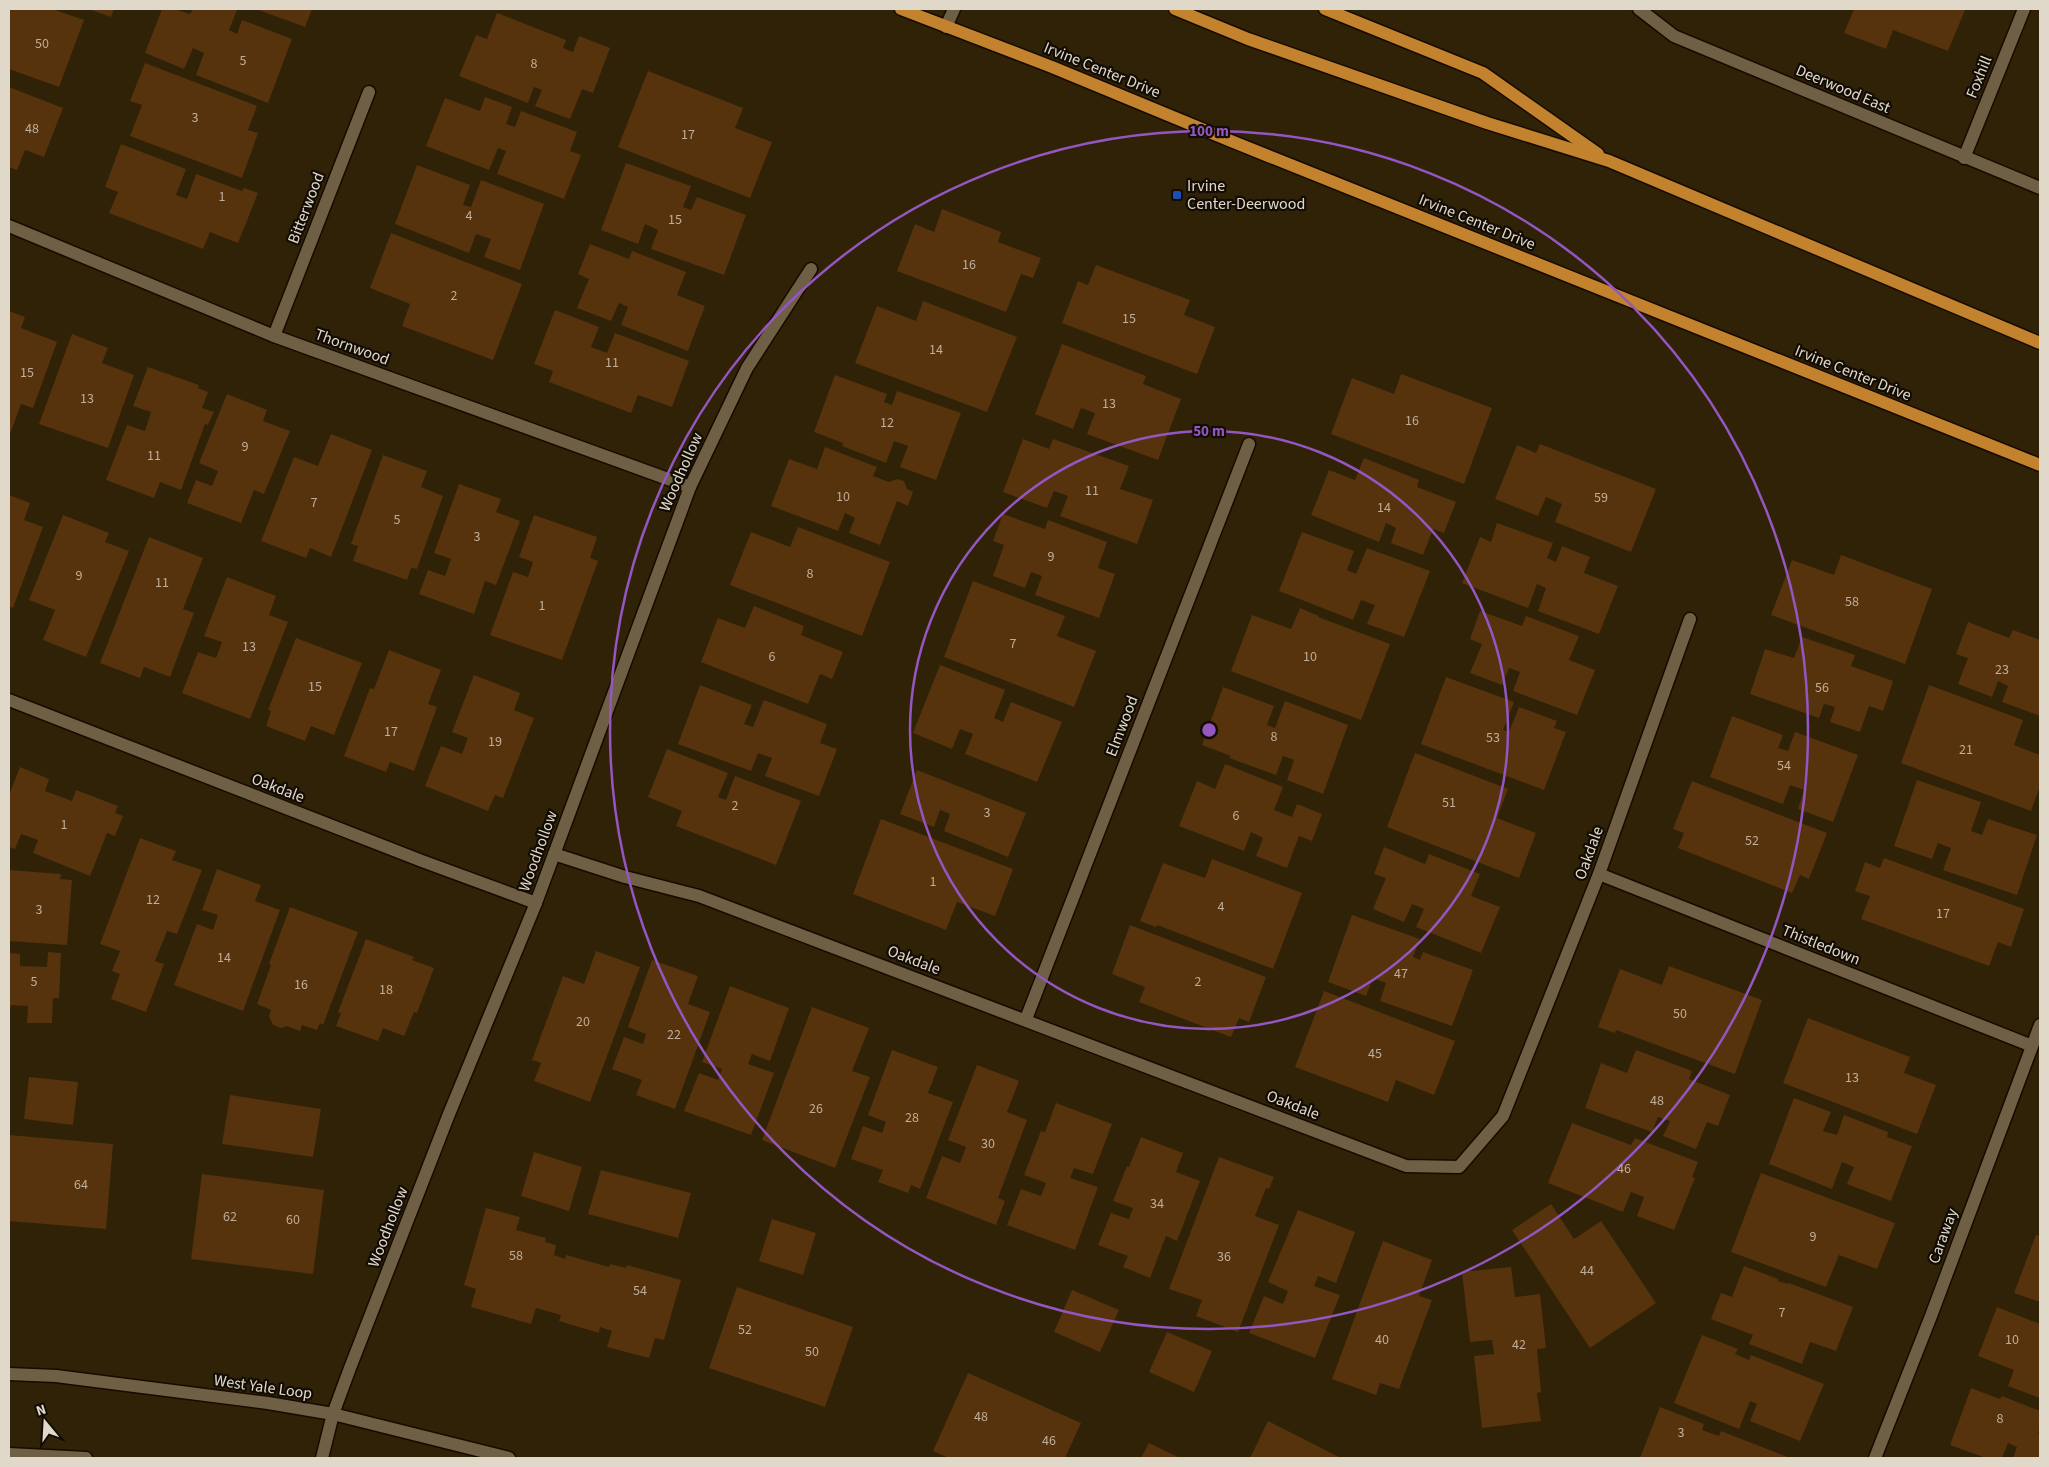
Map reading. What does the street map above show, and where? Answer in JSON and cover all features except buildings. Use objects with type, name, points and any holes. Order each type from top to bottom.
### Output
[{"type":"main road","name":"Irvine Center Drive","points":[[901,9],[1026,56],[1232,141],[2040,465]]},
{"type":"main road","points":[[1175,9],[1248,39],[1468,117],[1609,161],[2040,343]]},
{"type":"main road","points":[[1325,9],[1483,73],[1609,161]]},
{"type":"street","points":[[946,27],[954,9]]},
{"type":"street","name":"Deerwood East","points":[[1639,9],[1674,36],[2040,188]]},
{"type":"street","name":"Foxhill","points":[[1964,158],[2024,9]]},
{"type":"street","name":"Bitterwood","points":[[274,336],[369,92]]},
{"type":"street","name":"Thornwood","points":[[9,226],[274,336],[690,487]]},
{"type":"street","name":"Woodhollow","points":[[322,1458],[333,1414],[449,1114],[536,903],[690,487],[748,368],[811,269]]},
{"type":"street","name":"Elmwood","points":[[1026,1020],[1249,444]]},
{"type":"street","name":"Oakdale","points":[[554,854],[625,877],[698,896],[1406,1166],[1459,1167],[1503,1116],[1599,874],[1690,618]]},
{"type":"street","name":"Oakdale","points":[[9,700],[412,858],[536,903]]},
{"type":"street","name":"Thistledown","points":[[1599,874],[2032,1046]]},
{"type":"street","name":"Caraway","points":[[1875,1458],[1931,1316],[2040,1025]]},
{"type":"street","name":"West Yale Loop","points":[[9,1374],[66,1378],[268,1403],[333,1414],[509,1458]]},
{"type":"street","points":[[9,1454],[86,1458]]},
{"type":"place","name":"Irvine Center-Deerwood","points":[[1177,195]]}]
